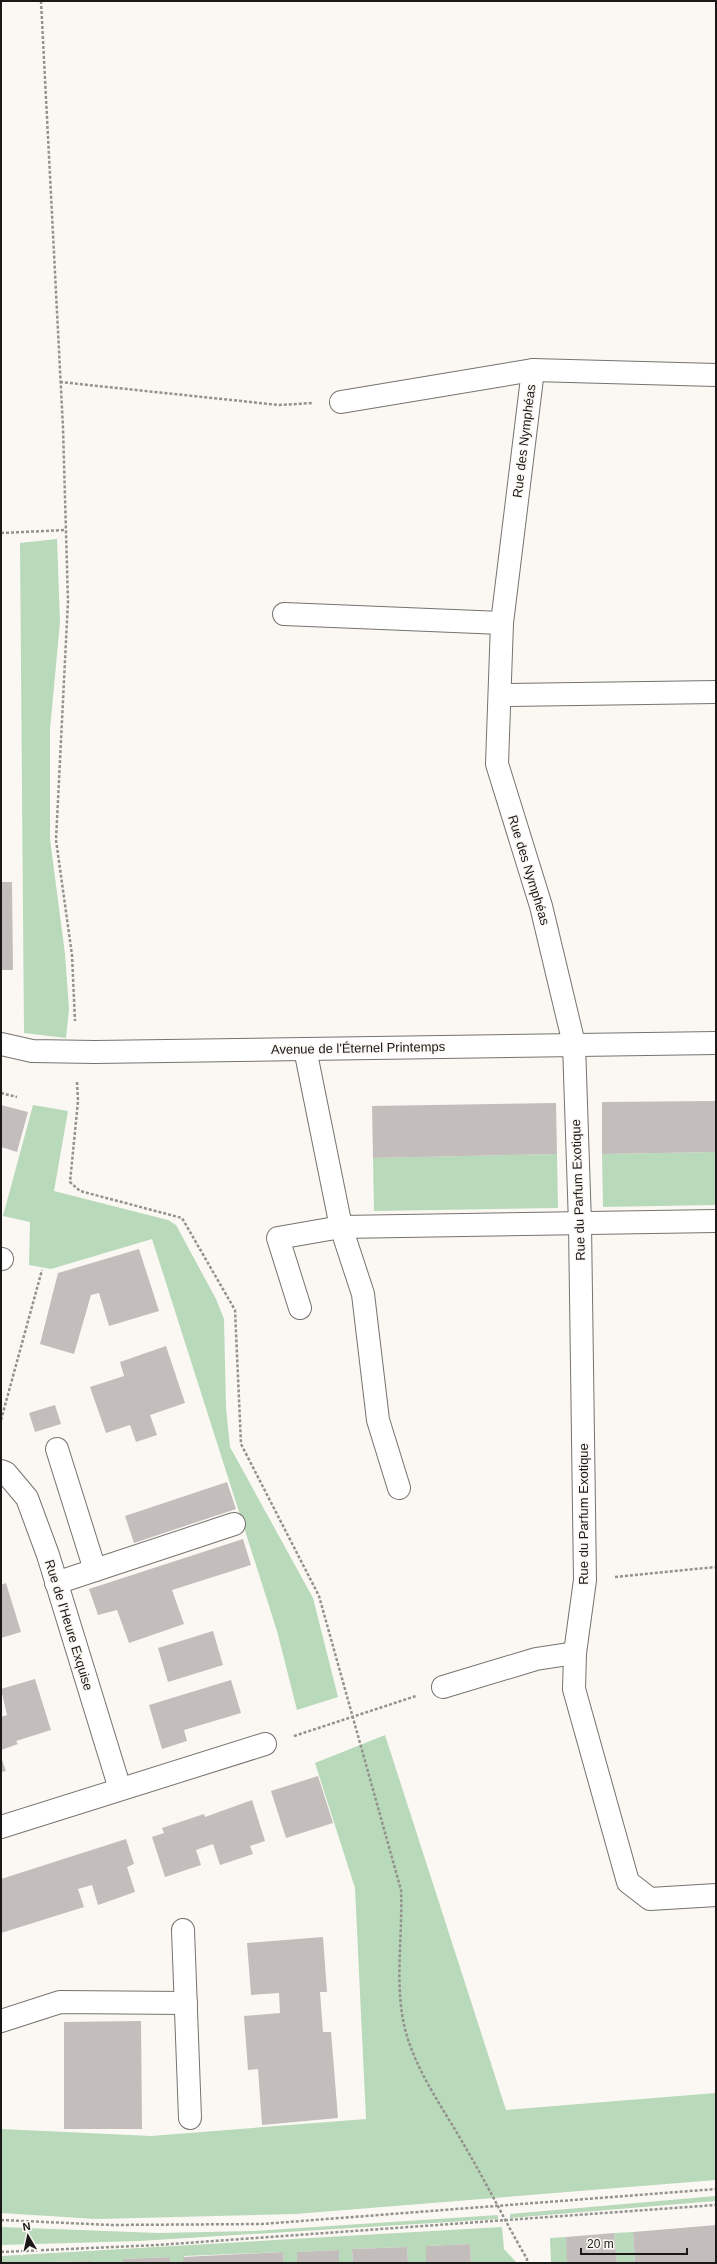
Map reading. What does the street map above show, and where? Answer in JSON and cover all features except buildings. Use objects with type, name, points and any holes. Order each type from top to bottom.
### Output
[{"type":"street","name":"Rue des Nymphéas","points":[[574,1044],[541,906],[497,764],[502,623],[533,370],[716,375]]},
{"type":"street","points":[[341,402],[533,370]]},
{"type":"street","points":[[284,614],[502,623]]},
{"type":"street","points":[[500,695],[716,692]]},
{"type":"street","name":"Avenue de l'Éternel Printemps","points":[[1,1044],[32,1051],[76,1051],[305,1049],[716,1042]]},
{"type":"street","name":"Rue du Parfum Exotique","points":[[574,1044],[580,1224],[585,1580],[576,1653],[574,1690],[628,1882],[650,1898],[716,1894]]},
{"type":"street","points":[[305,1049],[341,1226],[363,1294],[378,1420],[399,1488]]},
{"type":"street","points":[[300,1308],[278,1238],[341,1226],[716,1221]]},
{"type":"street","points":[[57,1449],[95,1570]]},
{"type":"street","name":"Rue de l'Heure Exquise","points":[[1,1471],[6,1473],[27,1498],[56,1583],[120,1789]]},
{"type":"street","points":[[56,1583],[234,1524]]},
{"type":"street","points":[[443,1687],[536,1659],[576,1653]]},
{"type":"street","points":[[1,1827],[266,1744]]},
{"type":"street","points":[[183,1930],[190,2118]]},
{"type":"street","points":[[1,2021],[60,2002],[186,2003]]},
{"type":"path","points":[[41,1],[66,530],[68,614],[56,840],[72,955],[76,1051],[78,1101],[70,1182],[80,1191],[182,1218],[235,1310],[241,1444],[319,1596],[354,1717],[401,1890],[403,1922],[399,1994],[405,2029],[417,2063],[498,2206],[527,2263]]},
{"type":"path","points":[[60,382],[279,405],[341,402]]},
{"type":"path","points":[[1,533],[66,530]]},
{"type":"path","points":[[1,1093],[17,1097]]},
{"type":"path","points":[[1,1420],[42,1270]]},
{"type":"path","points":[[585,1580],[716,1567]]},
{"type":"path","points":[[266,1744],[354,1717],[443,1687]]},
{"type":"path","points":[[1,2220],[112,2225],[262,2224],[716,2189]]},
{"type":"path","points":[[1,2252],[158,2245],[716,2205]]},
{"type":"green space","points":[[57,539],[60,622],[50,729],[50,839],[65,954],[69,1009],[66,1038],[24,1033],[20,543]]},
{"type":"green space","points":[[33,1105],[68,1111],[54,1191],[168,1220],[176,1225],[216,1299],[224,1319],[226,1408],[230,1447],[313,1598],[338,1697],[297,1710],[277,1631],[152,1239],[51,1269],[29,1265],[30,1222],[3,1216]]},
{"type":"green space","points":[[716,1152],[716,1205],[603,1207],[602,1154]]},
{"type":"green space","points":[[557,1154],[558,1208],[374,1211],[373,1158]]},
{"type":"green space","points":[[385,1735],[506,2110],[716,2093],[716,2180],[295,2214],[96,2219],[1,2213],[1,2129],[151,2136],[366,2119],[355,1888],[315,1763]]},
{"type":"green space","points":[[716,2196],[716,2201],[510,2218],[510,2214]]},
{"type":"green space","points":[[498,2215],[498,2219],[139,2241],[1,2245],[1,2227],[157,2233],[254,2231]]},
{"type":"green space","points":[[502,2227],[504,2249],[517,2263],[471,2263],[470,2244],[426,2246],[426,2263],[408,2263],[407,2247],[352,2249],[353,2263],[339,2263],[338,2250],[297,2252],[297,2263],[284,2263],[283,2252],[184,2256],[184,2263],[170,2263],[169,2257],[123,2259],[123,2263],[91,2263],[90,2261],[1,2263],[1,2256]]},
{"type":"green space","points":[[633,2232],[635,2263],[617,2263],[614,2233]]},
{"type":"green space","points":[[566,2237],[567,2263],[551,2263],[550,2238]]}]
